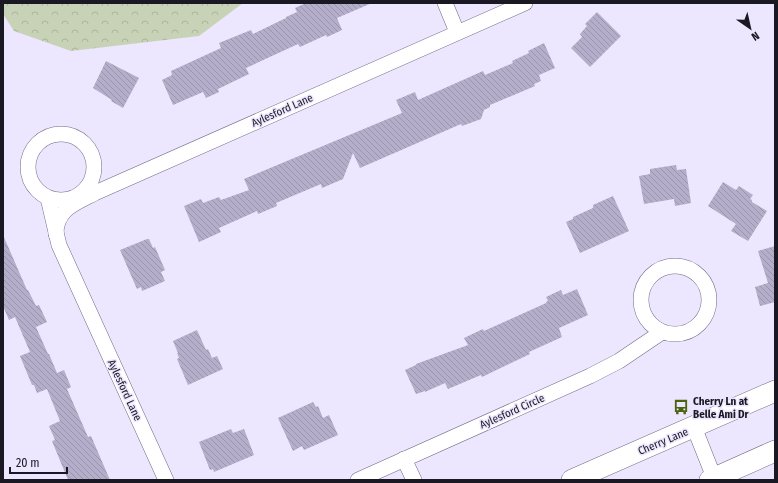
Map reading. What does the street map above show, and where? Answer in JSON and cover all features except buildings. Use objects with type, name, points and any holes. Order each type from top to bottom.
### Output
[{"type":"main road","name":"Cherry Lane","points":[[572,480],[775,391]]},
{"type":"main road","points":[[713,479],[775,451]]},
{"type":"street","points":[[445,3],[458,32]]},
{"type":"street","name":"Aylesford Lane","points":[[56,234],[56,226],[61,214],[69,207],[91,195],[525,3]]},
{"type":"street","points":[[55,133],[73,135],[88,147],[93,157],[94,168],[92,179],[80,194],[69,199],[57,200],[48,198],[33,186],[28,173],[27,163],[29,154],[38,142],[46,136],[55,133]]},
{"type":"street","name":"Aylesford Lane","points":[[48,198],[59,245],[166,480]]},
{"type":"street","points":[[672,265],[688,268],[698,274],[705,283],[709,292],[709,305],[705,317],[698,326],[688,332],[678,334],[662,332],[654,327],[645,318],[641,306],[641,292],[651,275],[661,268],[672,265]]},
{"type":"street","name":"Aylesford Circle","points":[[363,479],[404,459],[590,376],[619,361],[662,332]]},
{"type":"street","points":[[694,427],[713,479]]},
{"type":"street","points":[[404,459],[414,480]]},
{"type":"green space","points":[[3,3],[243,3],[199,36],[71,51],[14,31],[3,14]]},
{"type":"place","name":"Cherry Ln at Belle Ami Dr","points":[[681,407]]}]
